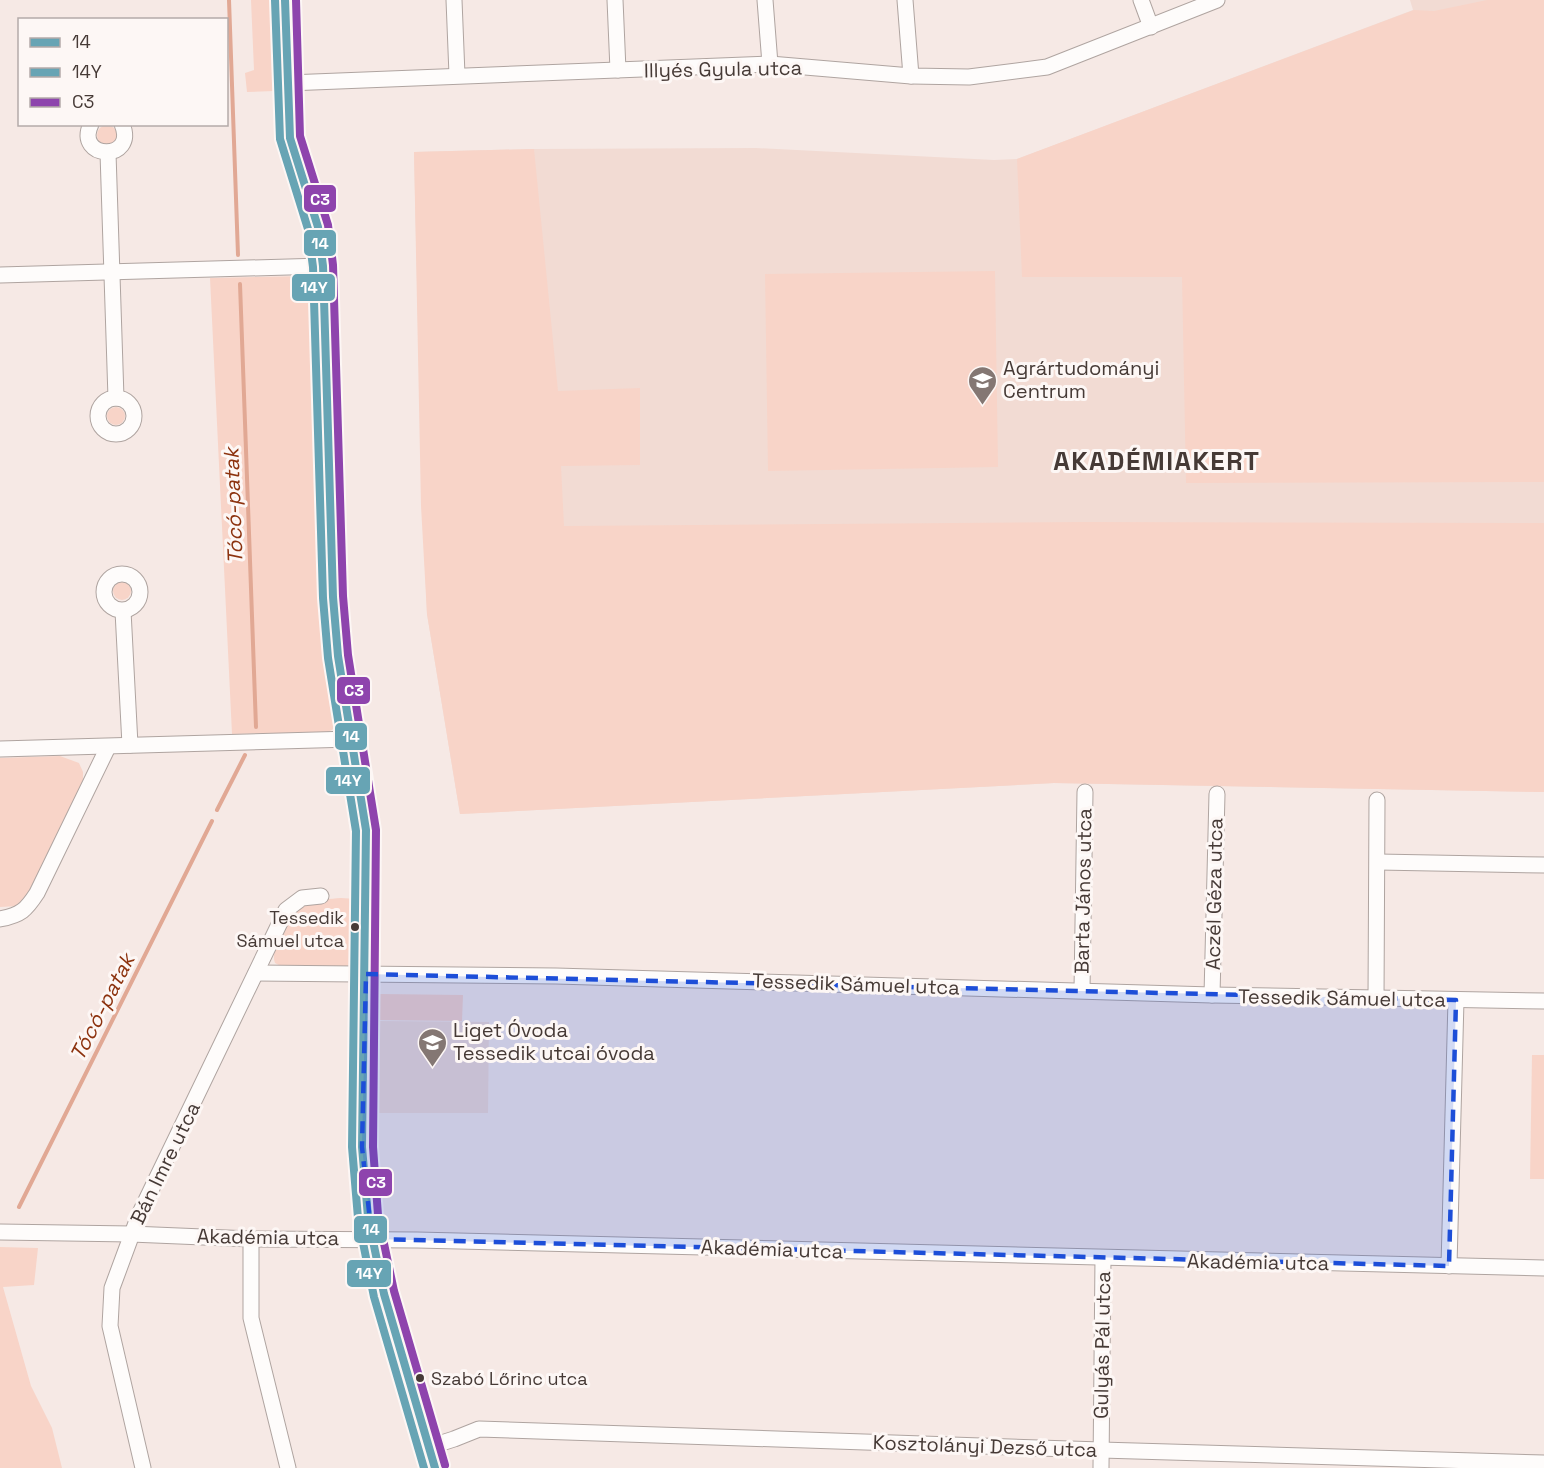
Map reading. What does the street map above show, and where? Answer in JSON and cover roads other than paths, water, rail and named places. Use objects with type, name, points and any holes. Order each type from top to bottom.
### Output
[{"type":"street","points":[[285,0],[291,138],[318,227],[323,266],[333,597],[338,656],[366,830],[366,974],[362,1147],[368,1217],[384,1294],[435,1468]]},
{"type":"street","points":[[454,0],[457,75]]},
{"type":"street","points":[[615,0],[618,70]]},
{"type":"street","points":[[765,0],[770,64]]},
{"type":"street","points":[[905,0],[911,76]]},
{"type":"street","points":[[1141,0],[1151,27]]},
{"type":"street","name":"Illyés Gyula utca","points":[[288,83],[770,64],[911,76],[969,77],[1047,67],[1217,0]]},
{"type":"street","points":[[90,126],[88,135],[92,146],[108,153],[119,148],[123,143],[125,131],[123,126]]},
{"type":"street","points":[[108,153],[116,398]]},
{"type":"street","points":[[0,275],[323,266]]},
{"type":"street","points":[[123,611],[130,745]]},
{"type":"street","points":[[0,749],[351,739]]},
{"type":"street","points":[[0,919],[14,916],[28,908],[108,747]]},
{"type":"street","name":"Barta János utca","points":[[1082,990],[1085,792]]},
{"type":"street","name":"Aczél Géza utca","points":[[1212,995],[1217,794]]},
{"type":"street","points":[[1376,999],[1377,800]]},
{"type":"street","points":[[1378,862],[1544,865]]},
{"type":"street","name":"Bán Imre utca","points":[[143,1468],[110,1326],[112,1288],[131,1234],[286,910],[302,898],[321,896]]},
{"type":"street","name":"Tessedik Sámuel utca","points":[[256,973],[566,976],[1212,995],[1544,1001]]},
{"type":"street","name":"Tessedik Sámuel utca","points":[[1449,1266],[1456,1000]]},
{"type":"street","name":"Akadémia utca","points":[[0,1232],[251,1239],[372,1239],[1544,1269]]},
{"type":"street","points":[[251,1239],[251,1318],[288,1468]]},
{"type":"street","name":"Gulyás Pál utca","points":[[1101,1468],[1103,1258]]},
{"type":"street","name":"Kosztolányi Dezső utca","points":[[429,1447],[479,1429],[1447,1464],[1544,1463]]},
{"type":"waterway","name":"Tócó-patak","points":[[229,0],[238,255]]},
{"type":"waterway","name":"Tócó-patak","points":[[240,284],[256,727]]},
{"type":"waterway","name":"Tócó-patak","points":[[217,810],[245,755]]},
{"type":"waterway","name":"Tócó-patak","points":[[19,1207],[212,821]]},
{"type":"place","name":"Agrártudományi Centrum","points":[[982,406]]},
{"type":"place","name":"Tessedik Sámuel utca","points":[[355,927]]},
{"type":"place","name":"Liget Óvoda Tessedik utcai óvoda","points":[[432,1068]]},
{"type":"place","name":"Szabó Lőrinc utca","points":[[420,1378]]},
{"type":"district","name":"AKADÉMIAKERT","points":[[1157,461]]}]
